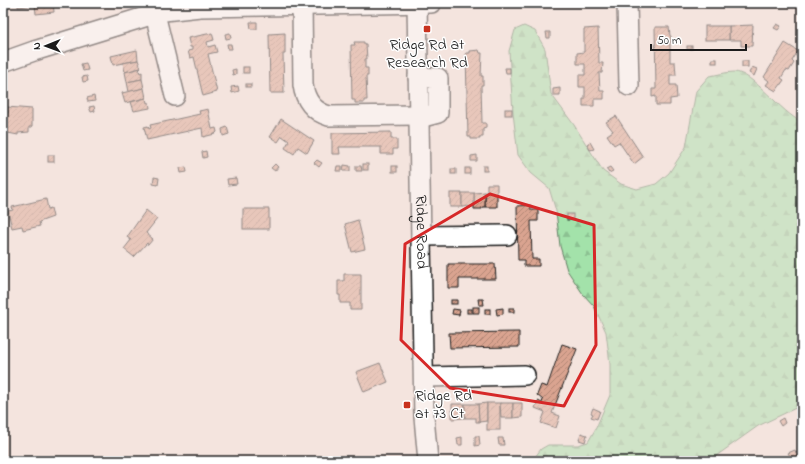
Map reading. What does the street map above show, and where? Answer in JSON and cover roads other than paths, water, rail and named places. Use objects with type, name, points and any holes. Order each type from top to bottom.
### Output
[{"type":"street","name":"Ridge Road","points":[[417,3],[424,417],[428,461]]},
{"type":"street","points":[[3,62],[155,14],[182,8],[200,6],[431,3]]},
{"type":"street","points":[[628,3],[629,86]]},
{"type":"street","points":[[302,5],[303,85],[307,100],[314,108],[322,114],[329,116],[418,116]]},
{"type":"street","points":[[155,14],[175,96]]},
{"type":"street","points":[[421,236],[507,235]]},
{"type":"street","points":[[424,377],[525,375]]},
{"type":"place","name":"Ridge Rd at Research Rd","points":[[427,29]]},
{"type":"place","name":"Ridge Rd at 73 Ct","points":[[407,405]]}]
